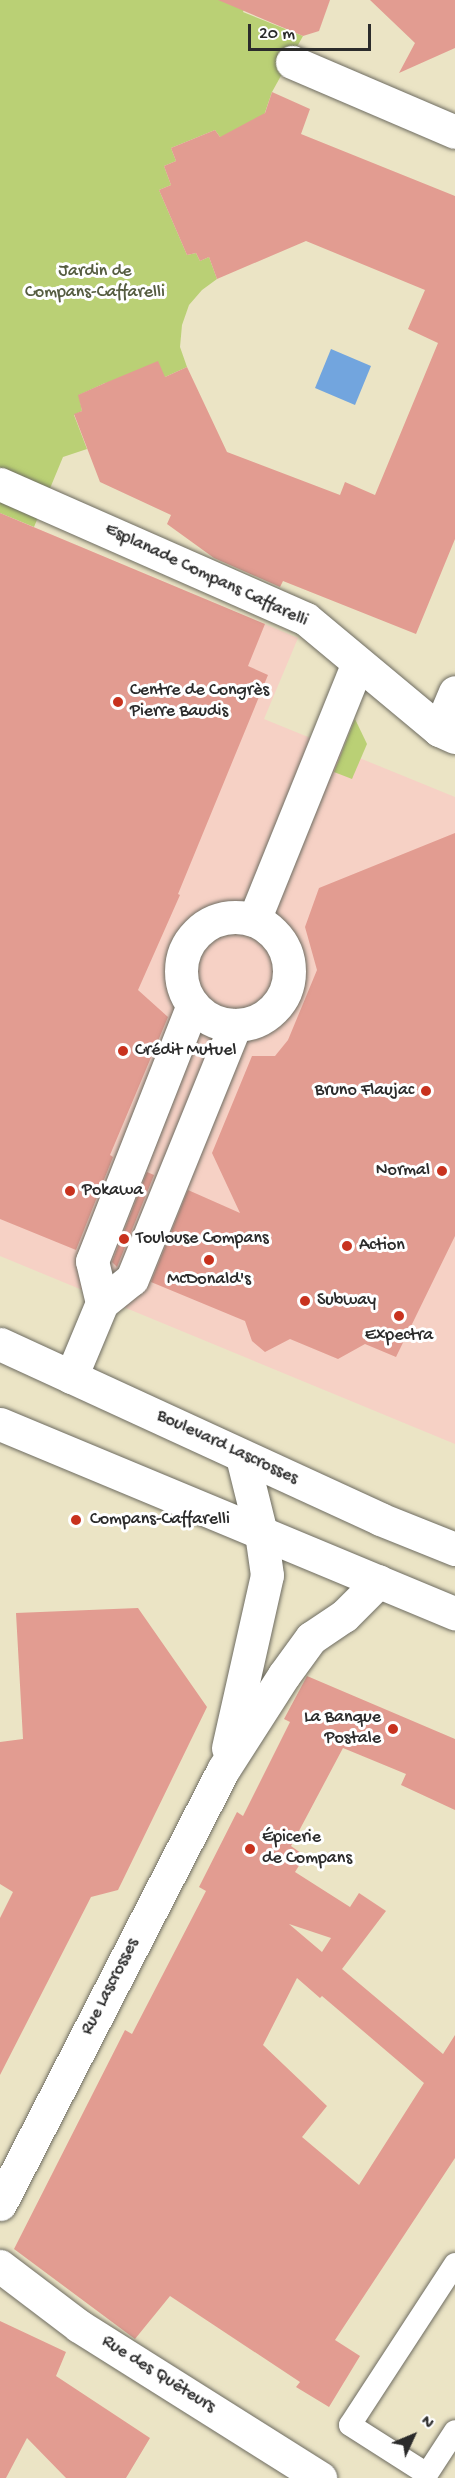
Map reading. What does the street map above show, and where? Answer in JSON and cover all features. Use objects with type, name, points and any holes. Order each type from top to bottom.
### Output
[{"type":"street","points":[[292,62],[455,132]]},
{"type":"street","name":"Esplanade Compans Caffarelli","points":[[0,484],[306,619],[447,733],[455,692]]},
{"type":"street","points":[[254,920],[358,663]]},
{"type":"street","points":[[231,917],[254,920],[271,930],[283,945],[289,962],[288,981],[282,998],[270,1013],[254,1022],[236,1025],[212,1020],[193,1005],[183,985],[182,961],[191,939],[209,923],[231,917]]},
{"type":"street","points":[[102,1303],[93,1261],[193,1005]]},
{"type":"street","points":[[71,1377],[102,1303],[132,1279],[236,1025]]},
{"type":"street","name":"Boulevard Lascrosses","points":[[0,1344],[242,1457],[455,1549]]},
{"type":"street","points":[[0,1424],[455,1613]]},
{"type":"street","name":"Rue Lascrosses","points":[[224,1770],[267,1575],[261,1533],[242,1457]]},
{"type":"street","name":"Rue Lascrosses","points":[[0,2204],[224,1770],[284,1675],[311,1638],[344,1616],[379,1581]]},
{"type":"street","name":"Rue des Quêteurs","points":[[0,2266],[79,2326],[320,2478]]},
{"type":"lane","points":[[455,2264],[350,2425],[427,2474],[455,2431]]},
{"type":"shaded area","points":[[0,513],[298,638],[264,719],[455,797],[455,1444],[0,1256]]},
{"type":"green space","name":"Jardin de Compans-Caffarelli","points":[[0,0],[248,0],[243,12],[303,36],[272,92],[258,133],[220,137],[215,130],[171,148],[176,161],[164,166],[171,185],[159,190],[187,255],[196,253],[200,261],[209,257],[217,279],[202,290],[189,305],[182,325],[180,347],[187,367],[165,377],[105,383],[79,395],[82,411],[74,415],[87,449],[63,457],[34,527],[0,513]]},
{"type":"green space","points":[[355,719],[367,744],[352,779],[334,772]]},
{"type":"water","points":[[331,349],[371,366],[355,405],[315,388]]},
{"type":"building","points":[[218,0],[330,0],[319,31],[303,36]]},
{"type":"building","points":[[370,0],[455,0],[455,48],[399,73],[415,43]]},
{"type":"building","points":[[272,92],[310,109],[301,134],[455,196],[455,539],[416,634],[283,581],[280,587],[214,558],[167,524],[171,515],[100,482],[74,414],[82,411],[78,395],[105,383],[158,361],[165,377],[187,367],[227,452],[340,495],[345,482],[375,495],[438,343],[408,329],[425,290],[306,241],[217,279],[209,257],[200,261],[196,253],[187,255],[159,190],[171,185],[164,166],[176,161],[171,148],[215,130],[220,137],[265,113]]},
{"type":"building","points":[[0,513],[265,624],[248,666],[268,675],[178,894],[180,895],[138,990],[168,1017],[110,1155],[113,1157],[76,1250],[0,1219]]},
{"type":"building","points":[[455,833],[455,1236],[396,1357],[365,1344],[338,1359],[290,1339],[265,1352],[252,1341],[245,1321],[151,1282],[188,1190],[240,1213],[212,1153],[252,1056],[275,1056],[288,1040],[317,970],[305,927],[319,888]]},
{"type":"building","points":[[147,1172],[154,1175],[117,1267],[112,1262]]},
{"type":"building","points":[[138,1608],[207,1707],[118,1890],[91,1897],[0,2075],[0,1918],[13,1892],[0,1884],[0,1742],[23,1739],[16,1613]]},
{"type":"building","points":[[307,1676],[455,1739],[455,1810],[401,1785],[406,1774],[343,1748],[291,1846],[305,1856],[295,1872],[350,1907],[359,1893],[386,1911],[342,1969],[443,2054],[455,2035],[455,2158],[335,2340],[360,2356],[329,2407],[296,2387],[300,2382],[170,2296],[135,2339],[14,2249],[125,2030],[132,2034],[206,1891],[199,1887],[237,1812],[243,1816],[290,1722],[284,1719]],"holes":[[[289,1924],[331,1938],[322,1952]],[[297,1978],[320,1998],[322,1996],[424,2083],[359,2185],[302,2137],[327,2106],[263,2045]]]},
{"type":"building","points":[[0,2321],[66,2352],[56,2376],[150,2438],[126,2478],[66,2478],[27,2438],[6,2478],[0,2478]]},
{"type":"place","name":"Centre de Congrès Pierre Baudis","points":[[118,702]]},
{"type":"place","name":"Crédit Mutuel","points":[[123,1051]]},
{"type":"place","name":"Bruno Flaujac","points":[[426,1091]]},
{"type":"place","name":"Normal","points":[[442,1171]]},
{"type":"place","name":"Pokawa","points":[[70,1191]]},
{"type":"place","name":"Toulouse Compans","points":[[124,1239]]},
{"type":"place","name":"Action","points":[[347,1246]]},
{"type":"place","name":"McDonald's","points":[[209,1260]]},
{"type":"place","name":"Subway","points":[[305,1301]]},
{"type":"place","name":"Expectra","points":[[399,1316]]},
{"type":"place","name":"Compans-Caffarelli","points":[[76,1520]]},
{"type":"place","name":"La Banque Postale","points":[[393,1729]]},
{"type":"place","name":"Épicerie de Compans","points":[[250,1849]]}]
